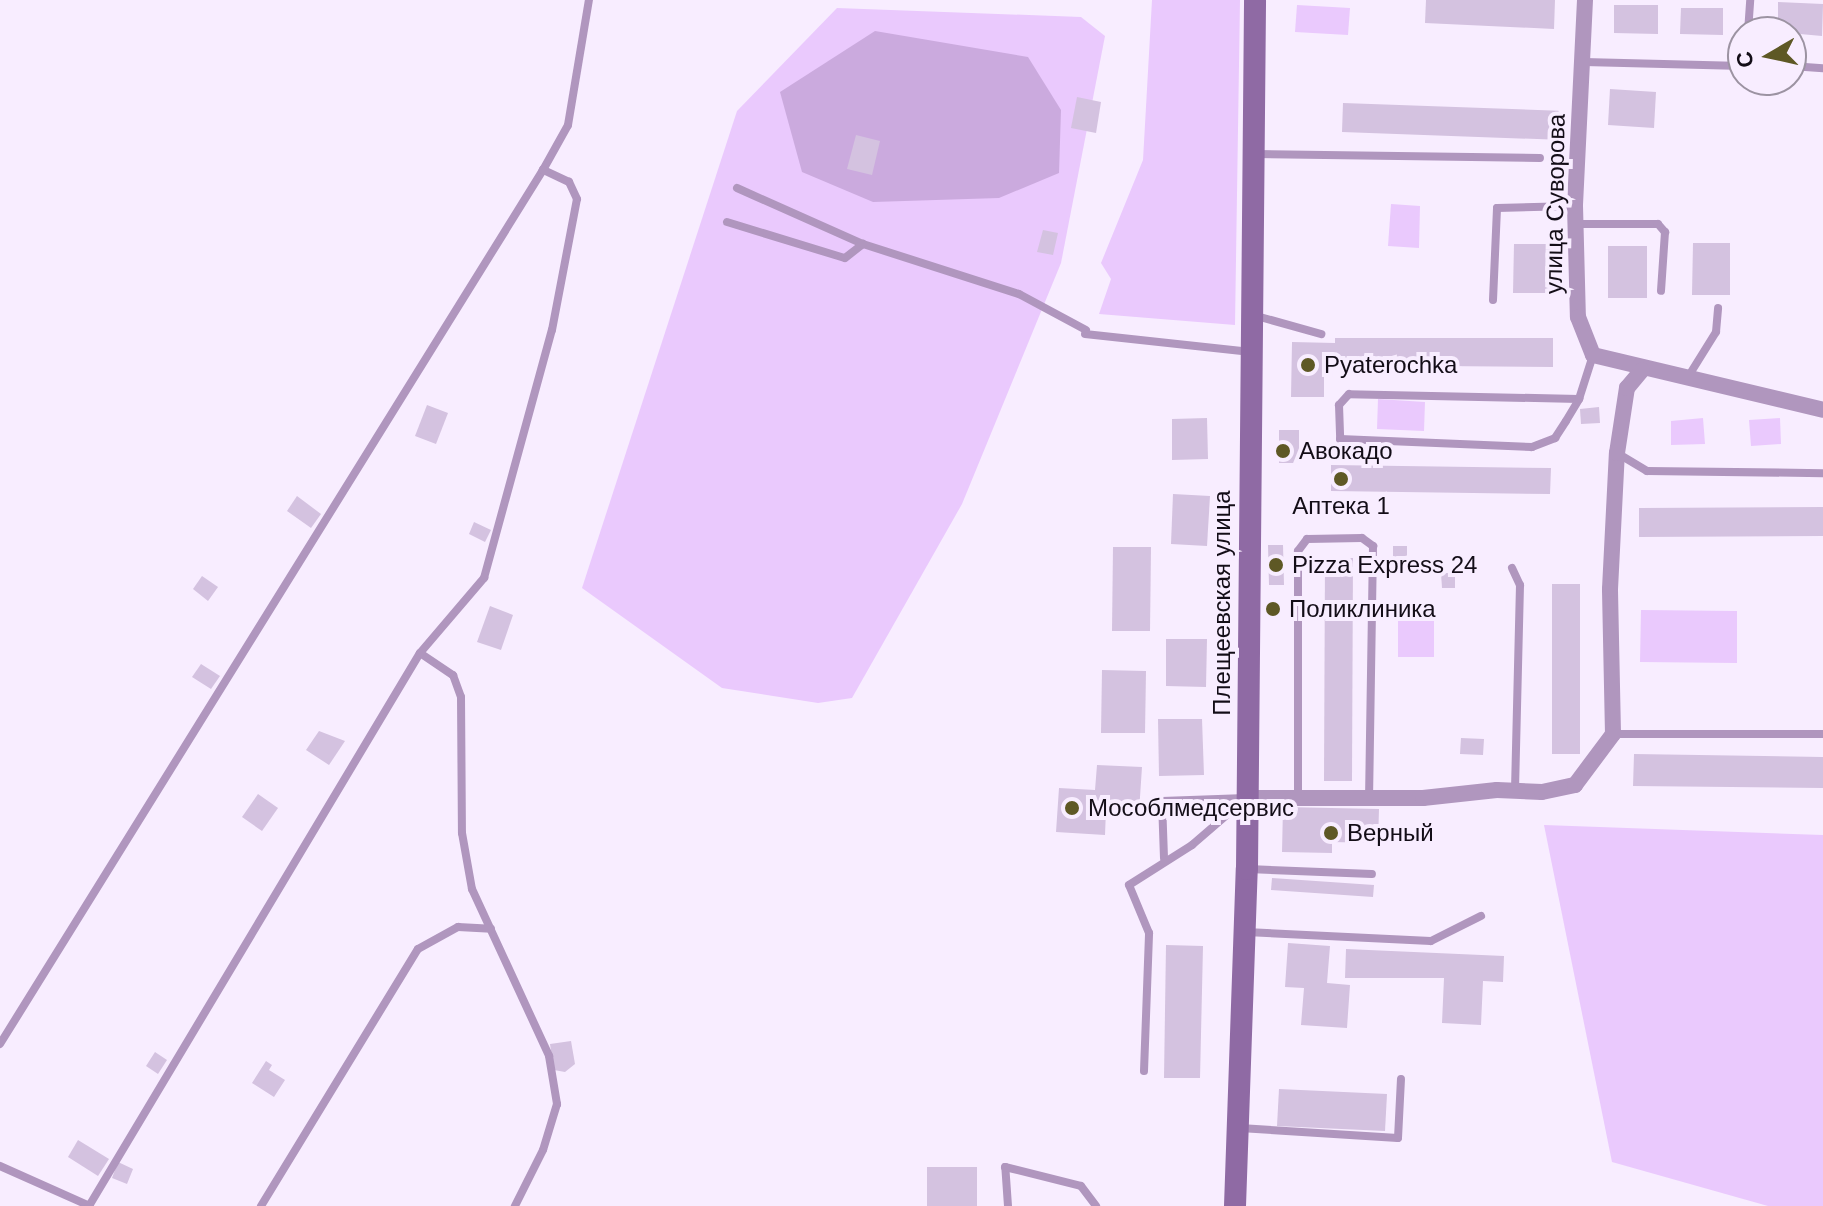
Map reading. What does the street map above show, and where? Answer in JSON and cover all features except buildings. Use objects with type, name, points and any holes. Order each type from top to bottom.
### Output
[{"type":"street","name":"Плещеевская улица","points":[[1235,1206],[1247,869],[1255,0]]},
{"type":"street","name":"улица Суворова","points":[[1585,0],[1575,206],[1578,317],[1593,355]]},
{"type":"street","points":[[1593,355],[1686,381],[1823,410]]},
{"type":"street","points":[[1247,798],[1369,798],[1542,792],[1575,785],[1613,734],[1610,589],[1617,453],[1627,388],[1642,370]]},
{"type":"lane","points":[[0,1044],[543,170],[568,125],[589,0]]},
{"type":"lane","points":[[1584,62],[1727,66]]},
{"type":"lane","points":[[1255,154],[1540,158]]},
{"type":"lane","points":[[0,1166],[89,1206],[420,653],[484,578],[552,330],[577,199],[569,182],[543,170]]},
{"type":"lane","points":[[737,188],[863,244],[1019,294],[1085,332],[1251,352]]},
{"type":"lane","points":[[1493,300],[1497,208],[1575,206]]},
{"type":"lane","points":[[727,222],[845,258],[863,244]]},
{"type":"lane","points":[[1576,224],[1658,224],[1665,232],[1661,291]]},
{"type":"lane","points":[[1686,381],[1716,332],[1718,308]]},
{"type":"lane","points":[[1252,315],[1263,314],[1321,334]]},
{"type":"lane","points":[[1579,399],[1349,394],[1339,405],[1340,439],[1532,447],[1555,438],[1579,399],[1593,355]]},
{"type":"lane","points":[[1617,453],[1647,471],[1823,473]]},
{"type":"lane","points":[[1298,798],[1298,551],[1307,539],[1362,538],[1373,546],[1369,798]]},
{"type":"lane","points":[[1512,568],[1520,585],[1515,791]]},
{"type":"lane","points":[[420,653],[453,675],[461,697],[462,833],[472,889],[549,1056],[557,1104],[543,1150],[515,1206]]},
{"type":"lane","points":[[1613,734],[1823,734]]},
{"type":"lane","points":[[1164,858],[1162,801],[1247,798]]},
{"type":"lane","points":[[1144,1071],[1149,933],[1129,885],[1164,858],[1192,845],[1247,798]]},
{"type":"lane","points":[[1247,869],[1372,874]]},
{"type":"lane","points":[[1245,932],[1431,941],[1481,916]]},
{"type":"lane","points":[[261,1206],[418,949],[458,927],[491,929]]},
{"type":"lane","points":[[1240,1128],[1398,1138],[1401,1079]]},
{"type":"lane","points":[[1008,1206],[1005,1167],[1081,1186],[1096,1206]]},
{"type":"shaded area","points":[[1152,0],[1240,0],[1235,325],[1099,314],[1111,279],[1101,263],[1143,160]]},
{"type":"shaded area","points":[[1297,5],[1350,8],[1348,35],[1295,32]]},
{"type":"shaded area","points":[[837,8],[1081,17],[1105,36],[1061,263],[962,504],[852,698],[818,703],[722,688],[582,588],[737,111]]},
{"type":"shaded area","points":[[875,31],[1028,57],[1061,110],[1059,173],[999,198],[873,202],[802,172],[780,92]]},
{"type":"shaded area","points":[[1391,204],[1420,206],[1419,248],[1388,246]]},
{"type":"shaded area","points":[[1378,399],[1425,402],[1424,431],[1377,429]]},
{"type":"shaded area","points":[[1703,418],[1705,444],[1671,445],[1671,421]]},
{"type":"shaded area","points":[[1780,418],[1781,444],[1751,446],[1749,420]]},
{"type":"shaded area","points":[[1641,610],[1737,611],[1737,663],[1640,662]]},
{"type":"shaded area","points":[[1398,621],[1434,621],[1434,657],[1398,657]]},
{"type":"shaded area","points":[[1544,825],[1823,835],[1823,1206],[1768,1206],[1612,1162]]},
{"type":"place","name":"Pyaterochka","points":[[1308,365]]},
{"type":"place","name":"Авокадо","points":[[1283,451]]},
{"type":"place","name":"Аптека 1","points":[[1341,479]]},
{"type":"place","name":"Pizza Express 24","points":[[1276,565]]},
{"type":"place","name":"Поликлиника","points":[[1273,609]]},
{"type":"place","name":"Мособлмедсервис","points":[[1072,808]]},
{"type":"place","name":"Верный","points":[[1331,833]]}]
